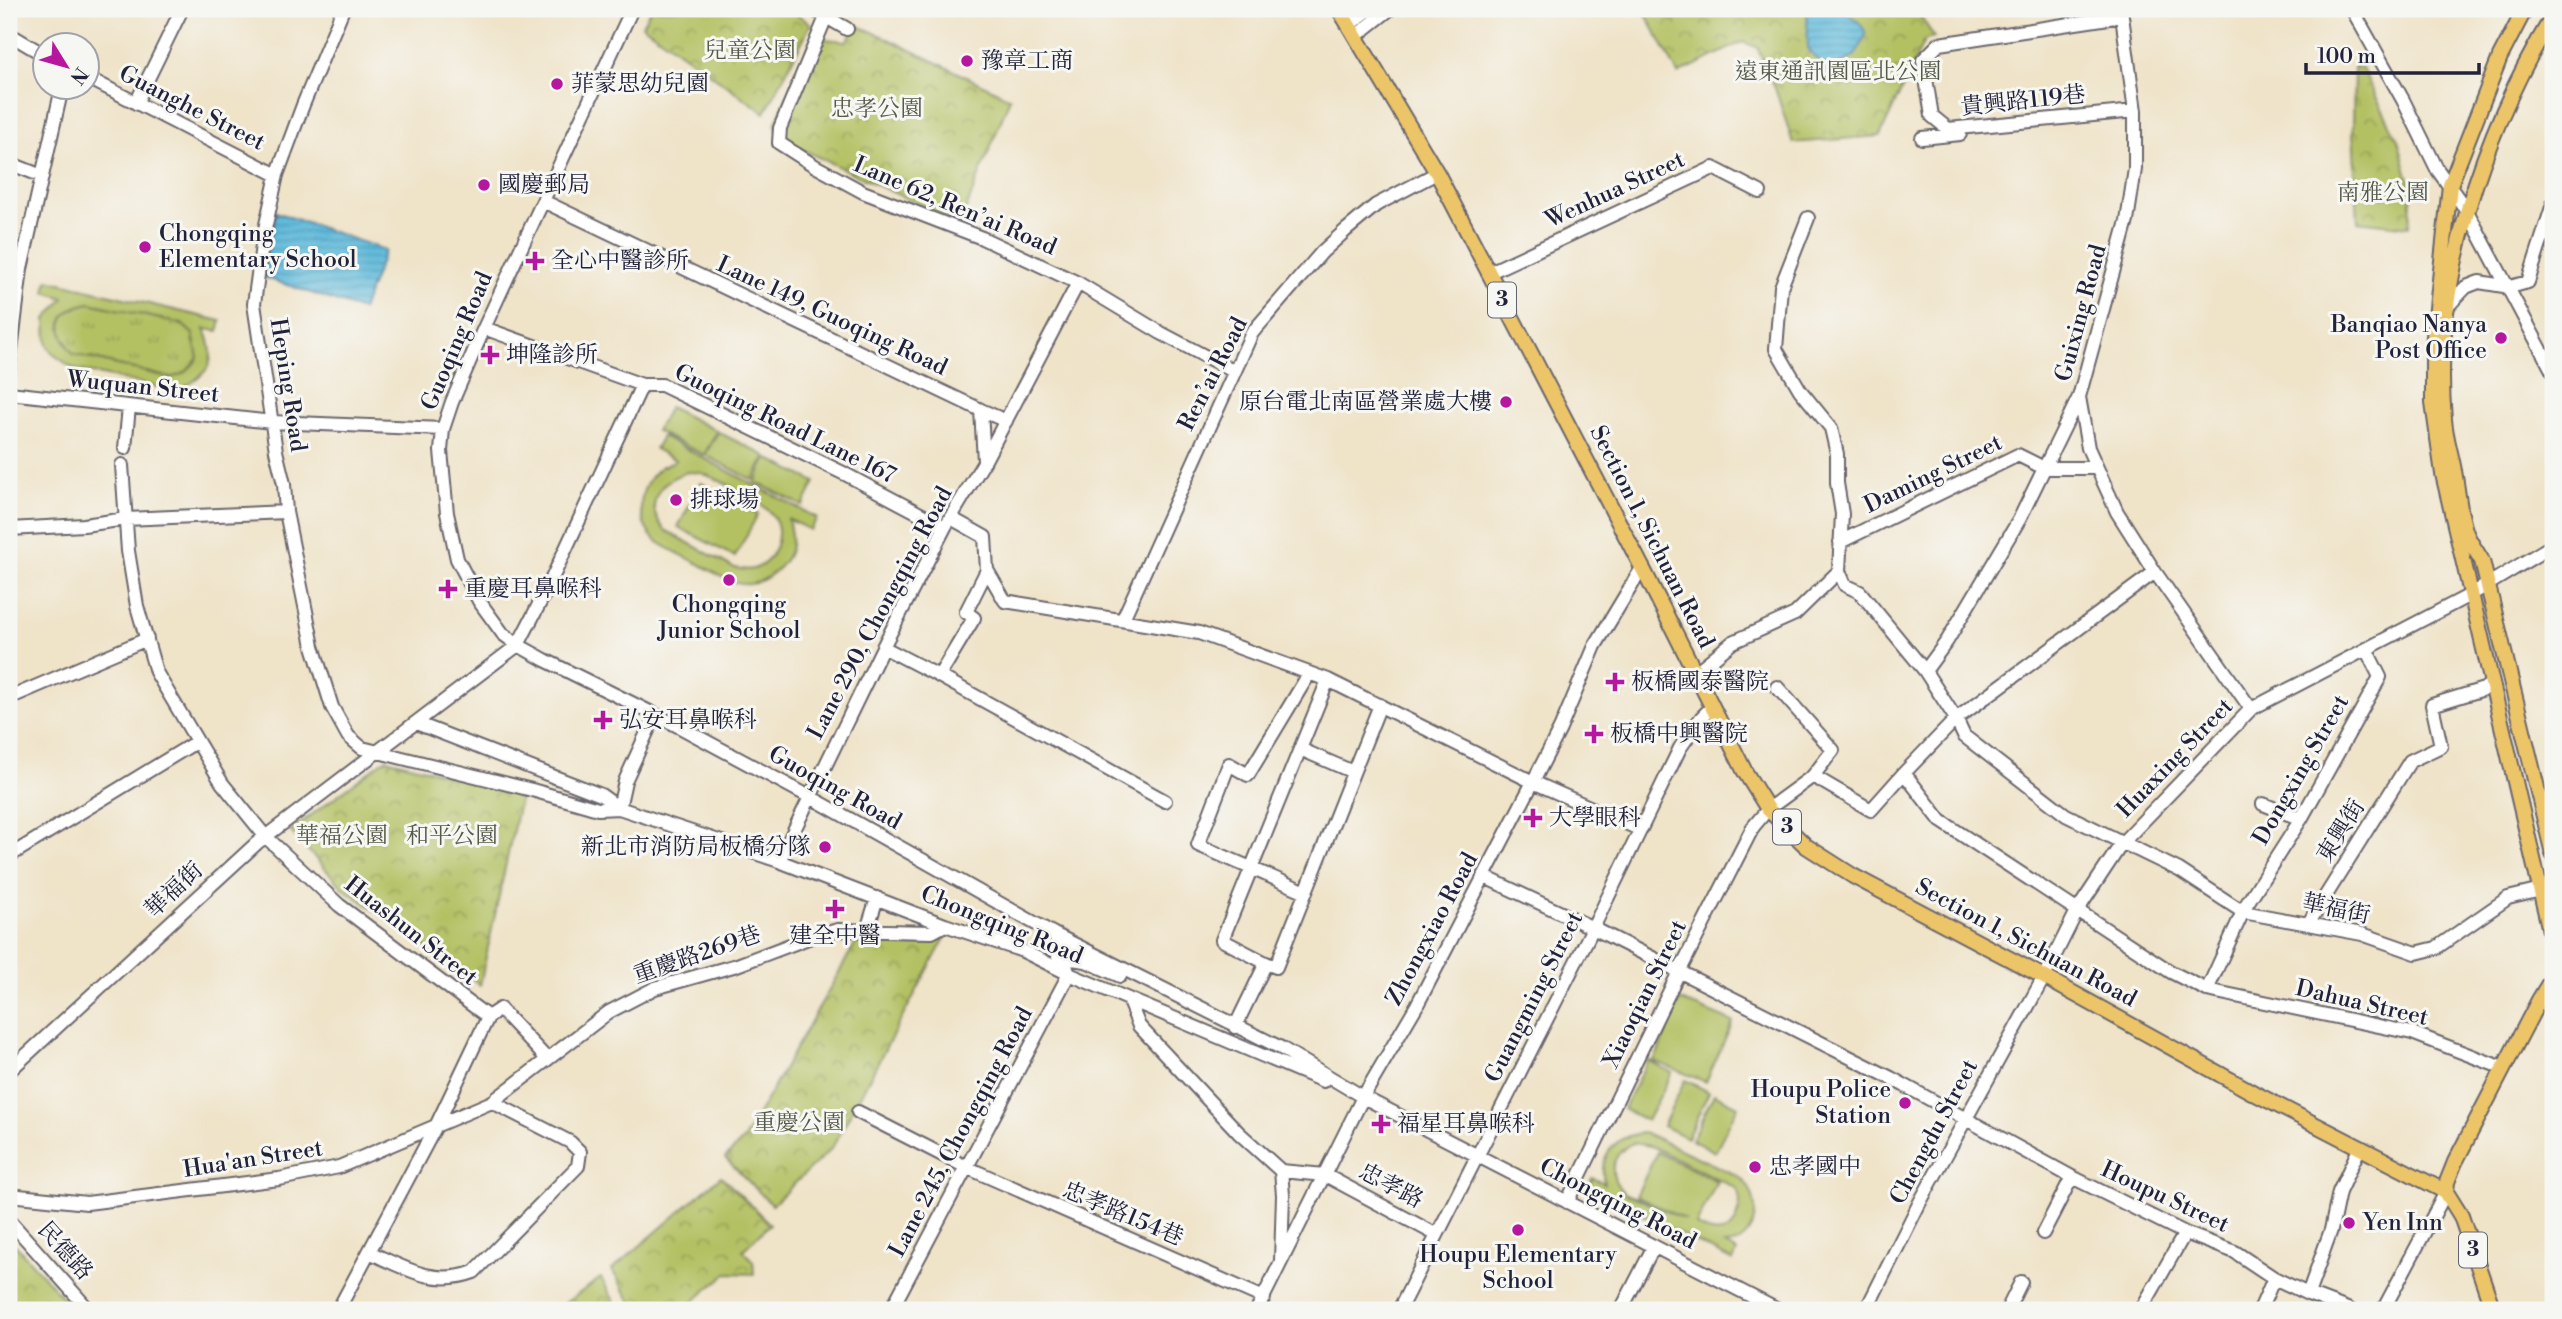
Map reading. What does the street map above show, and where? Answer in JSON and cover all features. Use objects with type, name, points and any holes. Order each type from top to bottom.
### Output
[{"type":"main road","name":"Section 1, Sichuan Road","points":[[1339,9],[1437,173],[1696,672],[1745,772],[1768,808],[1807,845],[1853,876],[2044,977],[2194,1061],[2446,1192]]},
{"type":"main road","points":[[2525,9],[2500,57],[2453,190],[2433,346],[2433,403],[2443,474],[2480,589],[2553,854]]},
{"type":"main road","points":[[2553,16],[2539,38],[2490,146],[2467,211],[2453,263],[2446,308],[2444,419],[2466,533],[2482,561],[2480,589],[2491,684],[2553,944]]},
{"type":"main road","points":[[2446,1192],[2455,1162],[2553,976]]},
{"type":"main road","name":"3","points":[[2446,1192],[2462,1216],[2493,1310]]},
{"type":"street","points":[[136,103],[183,9]]},
{"type":"street","name":"Heping Road","points":[[343,9],[277,175],[263,238],[254,304],[284,484],[286,512],[313,646],[332,707],[354,743],[378,753]]},
{"type":"street","name":"Guoqing Road","points":[[632,9],[484,328],[443,429],[447,513],[457,559],[479,601],[503,634],[518,645],[809,797],[1054,934],[1155,985]]},
{"type":"street","points":[[813,9],[847,29]]},
{"type":"street","points":[[1353,30],[1370,9]]},
{"type":"street","points":[[1353,30],[1390,9]]},
{"type":"street","points":[[2352,9],[2403,100],[2437,169],[2467,211],[2510,287],[2553,372]]},
{"type":"street","name":"貴興路119巷","points":[[2122,12],[1939,44],[1923,60],[1931,116],[1948,129],[2135,111]]},
{"type":"street","name":"Guixing Road","points":[[2122,12],[2135,111],[2136,169],[2127,221],[2079,397],[2088,447],[2117,512],[2155,572],[2251,709]]},
{"type":"street","name":"Lane 62, Ren’ai Road","points":[[826,17],[780,128],[779,143],[814,166],[863,192],[982,238],[1078,283],[1160,333],[1233,371]]},
{"type":"street","points":[[9,34],[32,48]]},
{"type":"street","name":"Guanghe Street","points":[[102,85],[277,175]]},
{"type":"street","points":[[9,367],[21,269],[59,102]]},
{"type":"street","points":[[1922,138],[2082,122]]},
{"type":"street","points":[[9,163],[42,176]]},
{"type":"street","name":"Wenhua Street","points":[[1488,273],[1713,168],[1760,192]]},
{"type":"street","name":"Ren’ai Road","points":[[1123,620],[1252,333],[1322,252],[1376,205],[1437,173]]},
{"type":"street","name":"Lane 149, Guoqing Road","points":[[543,201],[1006,421]]},
{"type":"street","points":[[2446,308],[2466,286],[2479,282],[2510,287],[2528,282],[2553,204]]},
{"type":"street","points":[[1696,672],[1733,642],[1795,614],[1839,571],[1842,514],[1837,483],[1837,454],[1831,428],[1800,390],[1776,349],[1781,287],[1808,218]]},
{"type":"street","name":"Lane 290, Chongqing Road","points":[[779,861],[883,647],[1078,283]]},
{"type":"street","name":"Guoqing Road Lane 167","points":[[484,328],[642,385],[662,385],[948,523],[985,537],[987,570]]},
{"type":"street","points":[[378,753],[518,645],[548,587],[642,385]]},
{"type":"street","name":"Wuquan Street","points":[[9,393],[272,422],[443,429]]},
{"type":"street","points":[[1925,671],[1947,641],[2006,542],[2079,397]]},
{"type":"street","points":[[125,448],[129,407]]},
{"type":"street","points":[[981,410],[984,462]]},
{"type":"street","name":"Daming Street","points":[[1840,542],[2018,455],[2044,468]]},
{"type":"street","name":"Huashun Street","points":[[122,465],[128,551],[137,606],[156,672],[222,783],[265,836],[339,905],[488,1017],[437,1124],[338,1310]]},
{"type":"street","points":[[2044,468],[2097,468]]},
{"type":"street","points":[[9,529],[84,525],[127,519],[286,512]]},
{"type":"street","name":"Huaxing Street","points":[[2077,911],[2122,843],[2251,709],[2480,589],[2553,545]]},
{"type":"street","name":"Zhongxiao Road","points":[[1261,1304],[1363,1097],[1417,1005],[1485,877],[1560,729],[1595,646],[1642,568]]},
{"type":"street","points":[[987,570],[1005,601],[1199,633],[1328,681],[1533,782],[1639,829]]},
{"type":"street","points":[[939,676],[974,618],[966,612],[987,570]]},
{"type":"street","name":"華福街","points":[[1839,571],[1845,585],[1860,593],[1925,671],[1964,736],[2066,815],[2179,870],[2243,912],[2362,934],[2416,953],[2436,948],[2508,898],[2540,890]]},
{"type":"street","points":[[1814,776],[1871,810],[1956,719],[2155,572]]},
{"type":"street","points":[[9,698],[147,639]]},
{"type":"street","points":[[883,647],[1165,801]]},
{"type":"street","name":"Dongxing Street","points":[[2243,912],[2301,819],[2380,677],[2366,649]]},
{"type":"street","points":[[1306,892],[1198,845],[1229,764],[1248,775],[1309,674]]},
{"type":"street","points":[[1328,681],[1223,940],[1266,963],[1276,967],[1380,705]]},
{"type":"street","name":"東興街","points":[[2308,924],[2410,761],[2441,746],[2432,705],[2484,689],[2491,684]]},
{"type":"street","points":[[1768,808],[1814,776],[1833,750],[1777,687]]},
{"type":"street","name":"Guangming Street","points":[[1399,1310],[1593,928],[1680,748],[1712,707]]},
{"type":"street","points":[[619,808],[625,781],[655,715]]},
{"type":"street","name":"Chongqing Road","points":[[416,723],[601,795],[619,808],[779,861],[945,925],[1023,951],[1069,974],[1363,1097]]},
{"type":"street","points":[[10,852],[196,742]]},
{"type":"street","points":[[1300,749],[1353,772]]},
{"type":"street","name":"華福街","points":[[9,1071],[265,836],[378,753]]},
{"type":"street","name":"Chongqing Road","points":[[378,753],[532,790],[598,809],[619,808]]},
{"type":"street","name":"Dahua Street","points":[[1904,772],[1941,821],[2171,972],[2207,990],[2412,1033],[2503,1068]]},
{"type":"street","points":[[2263,804],[2301,819]]},
{"type":"street","name":"Xiaoqian Street","points":[[1567,1202],[1679,972],[1753,827],[1768,808]]},
{"type":"street","name":"Houpu Street","points":[[1485,877],[1593,928],[1891,1078],[2072,1177],[2185,1233],[2235,1252],[2274,1278],[2350,1310]]},
{"type":"street","points":[[867,930],[877,898]]},
{"type":"street","points":[[2044,977],[2077,911]]},
{"type":"street","points":[[2207,990],[2243,912]]},
{"type":"street","name":"重慶路269巷","points":[[492,1102],[609,1012],[655,988],[737,965],[811,937],[838,930],[932,932],[945,925]]},
{"type":"street","points":[[1054,934],[1069,974]]},
{"type":"street","points":[[1023,951],[1086,961],[1122,977],[1155,985]]},
{"type":"street","points":[[1236,1027],[1266,963]]},
{"type":"street","name":"Lane 245, Chongqing Road","points":[[891,1310],[1069,974]]},
{"type":"street","name":"Chengdu Street","points":[[1866,1310],[1964,1119],[2044,977]]},
{"type":"street","name":"Chongqing Road","points":[[1155,985],[1281,1048],[1363,1097],[1778,1310]]},
{"type":"street","points":[[1128,999],[1139,1026],[1239,1133],[1281,1171],[1325,1175]]},
{"type":"street","points":[[488,1017],[500,1009],[547,1059]]},
{"type":"street","points":[[369,1252],[426,1277],[457,1278],[474,1272],[578,1166],[580,1152],[570,1142],[492,1102]]},
{"type":"street","name":"Hua'an Street","points":[[9,1195],[87,1203],[279,1179],[339,1167],[492,1102]]},
{"type":"street","name":"忠孝路154巷","points":[[858,1112],[966,1167],[1261,1304]]},
{"type":"street","points":[[2308,1294],[2331,1230],[2339,1192],[2360,1147]]},
{"type":"street","points":[[1281,1171],[1282,1264]]},
{"type":"street","name":"忠孝路","points":[[1325,1175],[1437,1235]]},
{"type":"street","points":[[2043,1233],[2072,1177]]},
{"type":"street","points":[[2383,1310],[2446,1192]]},
{"type":"street","name":"民德路","points":[[9,1220],[89,1310]]},
{"type":"street","points":[[2141,1310],[2185,1233]]},
{"type":"street","points":[[1621,1310],[1654,1246]]},
{"type":"street","points":[[2260,1310],[2274,1278]]},
{"type":"street","points":[[2007,1310],[2021,1282]]},
{"type":"green space","name":"兒童公園","points":[[651,9],[789,9],[811,24],[765,113],[642,25]]},
{"type":"green space","name":"遠東通訊園區北公園","points":[[1643,9],[1916,9],[1934,37],[1924,41],[1880,136],[1793,143],[1775,88],[1757,47],[1742,42],[1678,74]]},
{"type":"green space","name":"忠孝公園","points":[[856,25],[1010,98],[960,224],[784,141],[775,124],[813,38],[847,41]]},
{"type":"green space","name":"南雅公園","points":[[2354,66],[2362,69],[2398,140],[2412,190],[2409,227],[2358,221],[2353,131]]},
{"type":"green space","points":[[48,280],[221,321],[218,331],[205,329],[211,351],[208,366],[197,379],[177,391],[74,369],[53,354],[47,345],[46,319],[64,298],[45,292]],"holes":[[[90,303],[182,324],[193,334],[198,358],[186,371],[170,378],[73,354],[61,328],[65,315]]]},
{"type":"green space","points":[[90,303],[182,324],[193,334],[198,358],[186,371],[170,378],[73,354],[63,336],[62,321],[71,310]]},
{"type":"green space","points":[[669,407],[717,431],[704,455],[656,431]]},
{"type":"green space","points":[[718,432],[766,456],[753,480],[705,455]]},
{"type":"green space","points":[[662,436],[817,518],[810,530],[788,519],[791,538],[788,556],[768,577],[750,584],[731,581],[668,548],[650,534],[642,515],[643,493],[653,474],[676,460],[655,449]],"holes":[[[688,472],[698,472],[731,486],[773,516],[778,531],[777,540],[767,561],[750,570],[732,567],[665,530],[655,511],[657,494],[669,481]]]},
{"type":"green space","points":[[767,458],[815,482],[803,506],[755,482]]},
{"type":"green space","points":[[701,483],[758,514],[735,557],[678,527]]},
{"type":"green space","name":"和平公園","points":[[386,759],[521,793],[480,985],[344,889],[290,831]]},
{"type":"green space","name":"重慶公園","points":[[859,937],[945,938],[832,1148],[772,1205],[725,1158],[744,1139]]},
{"type":"green space","points":[[1680,1000],[1733,1022],[1706,1082],[1654,1061]]},
{"type":"green space","points":[[1648,1060],[1672,1073],[1647,1121],[1623,1109]]},
{"type":"green space","points":[[1685,1080],[1709,1092],[1687,1138],[1663,1126]]},
{"type":"green space","points":[[1714,1094],[1738,1106],[1715,1152],[1691,1140]]},
{"type":"green space","points":[[1645,1133],[1736,1175],[1746,1183],[1755,1205],[1754,1217],[1745,1237],[1736,1243],[1725,1245],[1737,1252],[1733,1261],[1589,1188],[1592,1178],[1604,1183],[1604,1163],[1611,1148],[1635,1135]],"holes":[[[1632,1143],[1651,1146],[1736,1188],[1739,1211],[1728,1230],[1710,1232],[1696,1225],[1717,1181],[1657,1152],[1636,1196],[1686,1220],[1624,1193],[1613,1172],[1615,1159]]]},
{"type":"green space","name":"重慶公園","points":[[721,1176],[770,1224],[743,1250],[753,1260],[754,1274],[727,1273],[683,1310],[636,1310],[612,1270]]},
{"type":"green space","points":[[9,1238],[74,1310],[9,1310]]},
{"type":"green space","points":[[601,1278],[619,1310],[555,1310]]},
{"type":"water","points":[[1807,9],[1842,12],[1862,26],[1866,34],[1854,56],[1832,67],[1821,63],[1808,50]]},
{"type":"water","points":[[276,212],[385,250],[362,310],[263,277]]},
{"type":"place","name":"豫章工商","points":[[967,61]]},
{"type":"place","name":"菲蒙思幼兒園","points":[[557,84]]},
{"type":"place","name":"國慶郵局","points":[[484,185]]},
{"type":"place","name":"Chongqing Elementary School","points":[[145,247]]},
{"type":"place","name":"全心中醫診所","points":[[535,261]]},
{"type":"place","name":"Banqiao Nanya Post Office","points":[[2501,338]]},
{"type":"place","name":"坤隆診所","points":[[490,355]]},
{"type":"place","name":"原台電北南區營業處大樓","points":[[1506,402]]},
{"type":"place","name":"排球場","points":[[676,500]]},
{"type":"place","name":"Chongqing Junior School","points":[[729,580]]},
{"type":"place","name":"重慶耳鼻喉科","points":[[448,589]]},
{"type":"place","name":"板橋國泰醫院","points":[[1615,682]]},
{"type":"place","name":"弘安耳鼻喉科","points":[[603,720]]},
{"type":"place","name":"板橋中興醫院","points":[[1594,734]]},
{"type":"place","name":"大學眼科","points":[[1533,818]]},
{"type":"place","name":"新北市消防局板橋分隊","points":[[825,847]]},
{"type":"place","name":"建全中醫","points":[[835,909]]},
{"type":"place","name":"Houpu Police Station","points":[[1905,1103]]},
{"type":"place","name":"福星耳鼻喉科","points":[[1381,1124]]},
{"type":"place","name":"忠孝國中","points":[[1755,1167]]},
{"type":"place","name":"Yen Inn","points":[[2349,1223]]},
{"type":"place","name":"Houpu Elementary School","points":[[1518,1230]]},
{"type":"park label","name":"華福公園","points":[[342,836]]}]
